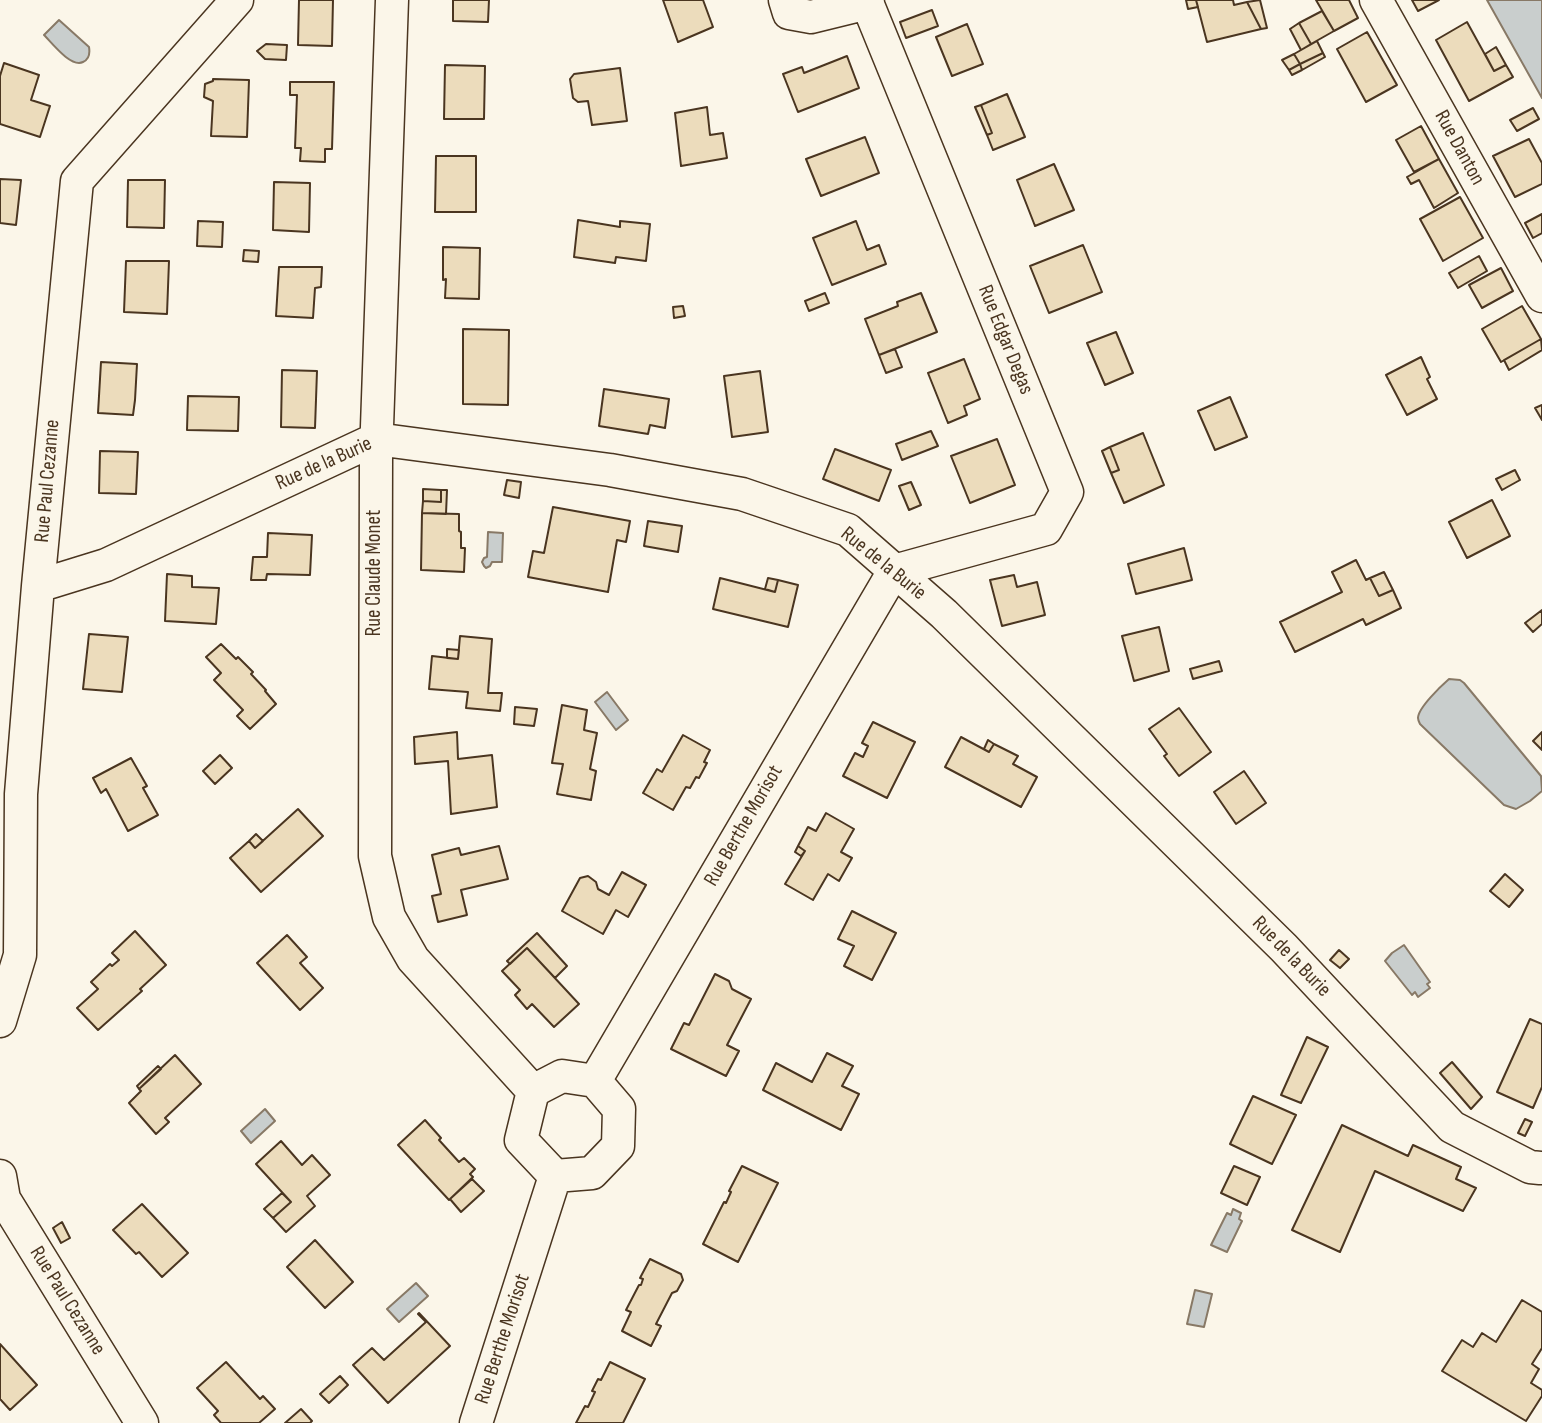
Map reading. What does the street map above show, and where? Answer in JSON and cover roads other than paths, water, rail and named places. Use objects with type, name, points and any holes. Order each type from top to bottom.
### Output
[{"type":"street","name":"Rue Paul Cezanne","points":[[0,1021],[20,955],[21,794],[77,181],[237,0]]},
{"type":"street","name":"Rue Claude Monet","points":[[391,0],[376,439],[375,856],[390,917],[413,959],[533,1091]]},
{"type":"street","name":"Rue Edgar Degas","points":[[785,0],[789,13],[811,17],[867,1],[1067,492],[1046,529],[894,571]]},
{"type":"street","name":"Rue Danton","points":[[1376,0],[1542,296]]},
{"type":"street","name":"Rue de la Burie","points":[[38,586],[106,565],[376,439],[610,470],[742,494],[848,530],[944,614],[1275,939],[1452,1127],[1530,1167],[1541,1168]]},
{"type":"street","name":"Rue Berthe Morisot","points":[[594,1081],[894,571]]},
{"type":"street","points":[[562,1076],[594,1081],[619,1109],[618,1146],[592,1173],[555,1175],[521,1140],[533,1091],[562,1076]]},
{"type":"street","name":"Rue Berthe Morisot","points":[[476,1423],[555,1175]]},
{"type":"street","name":"Rue Paul Cezanne","points":[[0,1176],[4,1199],[142,1423]]}]
